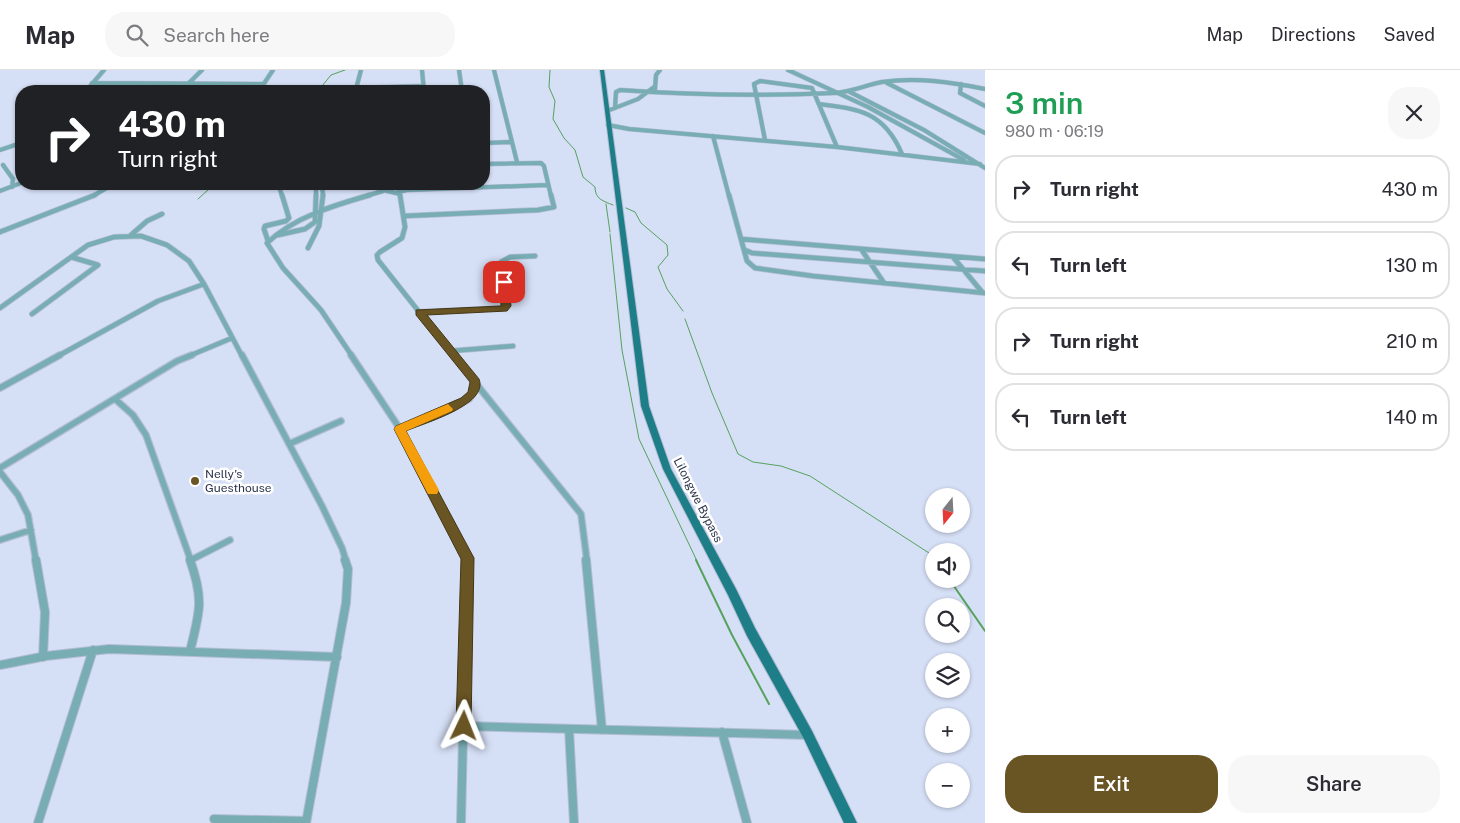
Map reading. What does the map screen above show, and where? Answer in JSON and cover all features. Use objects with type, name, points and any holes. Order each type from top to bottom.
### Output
[{"type":"main road","name":"Lilongwe Bypass","points":[[602,70],[611,109],[608,124],[645,406],[654,435],[679,494],[732,592],[751,632],[808,735],[851,823]]},
{"type":"street","points":[[92,83],[104,70]]},
{"type":"street","points":[[188,84],[202,70]]},
{"type":"street","points":[[92,83],[264,84],[273,70]]},
{"type":"street","points":[[357,85],[361,70]]},
{"type":"street","points":[[422,70],[424,85]]},
{"type":"street","points":[[459,70],[461,85]]},
{"type":"street","points":[[494,70],[517,162]]},
{"type":"street","points":[[611,109],[638,99],[648,92],[654,87],[656,75],[660,70]]},
{"type":"street","points":[[788,70],[868,107],[968,162]]},
{"type":"street","points":[[611,109],[616,92],[618,91],[756,94],[839,93],[850,92],[864,86],[885,82],[933,80],[985,89]]},
{"type":"street","points":[[765,140],[754,84],[760,81],[812,88],[837,147]]},
{"type":"street","points":[[885,82],[985,133]]},
{"type":"street","points":[[961,84],[960,93],[985,106]]},
{"type":"street","points":[[654,87],[658,93]]},
{"type":"street","points":[[850,92],[924,130],[985,168]]},
{"type":"street","points":[[819,104],[859,110],[885,127],[898,144],[902,154]]},
{"type":"street","points":[[859,110],[868,107]]},
{"type":"street","points":[[608,124],[629,129],[837,147],[980,164]]},
{"type":"street","points":[[979,130],[985,128]]},
{"type":"street","points":[[713,136],[741,239],[748,261],[755,268],[796,274],[984,292]]},
{"type":"street","points":[[490,142],[512,142]]},
{"type":"street","points":[[0,150],[15,144]]},
{"type":"street","points":[[404,216],[550,209],[554,207],[543,164],[537,162],[490,164]]},
{"type":"street","points":[[3,166],[13,179],[12,187]]},
{"type":"street","points":[[490,187],[547,185]]},
{"type":"street","points":[[0,191],[15,186]]},
{"type":"street","points":[[0,232],[88,199],[103,190]]},
{"type":"street","points":[[282,190],[290,218],[286,221],[265,226],[267,243],[283,268],[320,310],[400,429],[468,558],[461,823]]},
{"type":"street","points":[[276,236],[294,233],[315,222],[316,190]]},
{"type":"street","points":[[308,248],[322,211],[323,190]]},
{"type":"street","points":[[268,241],[322,211],[384,190],[398,192],[407,190]]},
{"type":"street","points":[[398,192],[401,197],[404,216],[404,235],[380,252],[377,257],[581,514],[587,556],[602,730]]},
{"type":"street","points":[[131,235],[143,223],[162,214]]},
{"type":"street","points":[[0,308],[71,257],[99,240],[131,235],[149,239],[181,254],[189,261],[204,284],[342,548],[348,569],[346,603],[306,822],[214,819]]},
{"type":"street","points":[[741,239],[985,259]]},
{"type":"street","points":[[861,249],[884,283]]},
{"type":"street","points":[[745,250],[752,253],[985,272]]},
{"type":"street","points":[[419,312],[505,308],[505,286],[501,262],[510,257],[535,256]]},
{"type":"street","points":[[32,314],[98,266],[71,257]]},
{"type":"street","points":[[953,257],[984,292]]},
{"type":"street","points":[[0,388],[158,301],[204,284]]},
{"type":"street","points":[[43,657],[45,612],[28,515],[18,495],[0,470],[177,361],[232,338]]},
{"type":"street","points":[[450,350],[513,346]]},
{"type":"street","points":[[400,429],[469,399],[474,393],[475,382]]},
{"type":"street","points":[[115,399],[133,414],[146,435],[199,584],[200,604],[190,651]]},
{"type":"street","points":[[289,444],[341,421]]},
{"type":"street","points":[[0,540],[31,530]]},
{"type":"street","points":[[191,560],[230,540]]},
{"type":"street","points":[[0,665],[93,650],[190,651],[337,657]]},
{"type":"street","points":[[38,823],[93,650]]},
{"type":"street","points":[[464,726],[808,735]]},
{"type":"street","points":[[569,729],[574,823]]},
{"type":"street","points":[[722,732],[748,823]]},
{"type":"waterway","points":[[323,85],[331,75],[345,70]]},
{"type":"waterway","points":[[550,70],[549,87],[555,101],[553,119],[564,138],[575,150],[583,177],[595,187],[596,194],[600,199],[613,205]]},
{"type":"waterway","points":[[198,199],[208,190]]},
{"type":"waterway","points":[[606,204],[610,232]]},
{"type":"waterway","points":[[626,208],[635,212],[641,223],[667,245],[668,255],[658,267],[667,289],[683,311]]},
{"type":"waterway","points":[[610,234],[622,350],[639,439],[697,561]]},
{"type":"waterway","points":[[685,319],[712,393],[738,454],[753,462],[781,466],[810,476],[925,550]]},
{"type":"waterway","points":[[696,560],[732,635],[769,704]]},
{"type":"waterway","points":[[955,588],[985,631]]},
{"type":"slow traffic","points":[[433,490],[400,429],[448,409]]},
{"type":"place","name":"Nelly's Guesthouse","points":[[195,481]]},
{"type":"route","points":[[464,726],[468,558],[400,429],[465,401],[474,393],[475,382],[419,312],[505,308],[504,282]]}]
